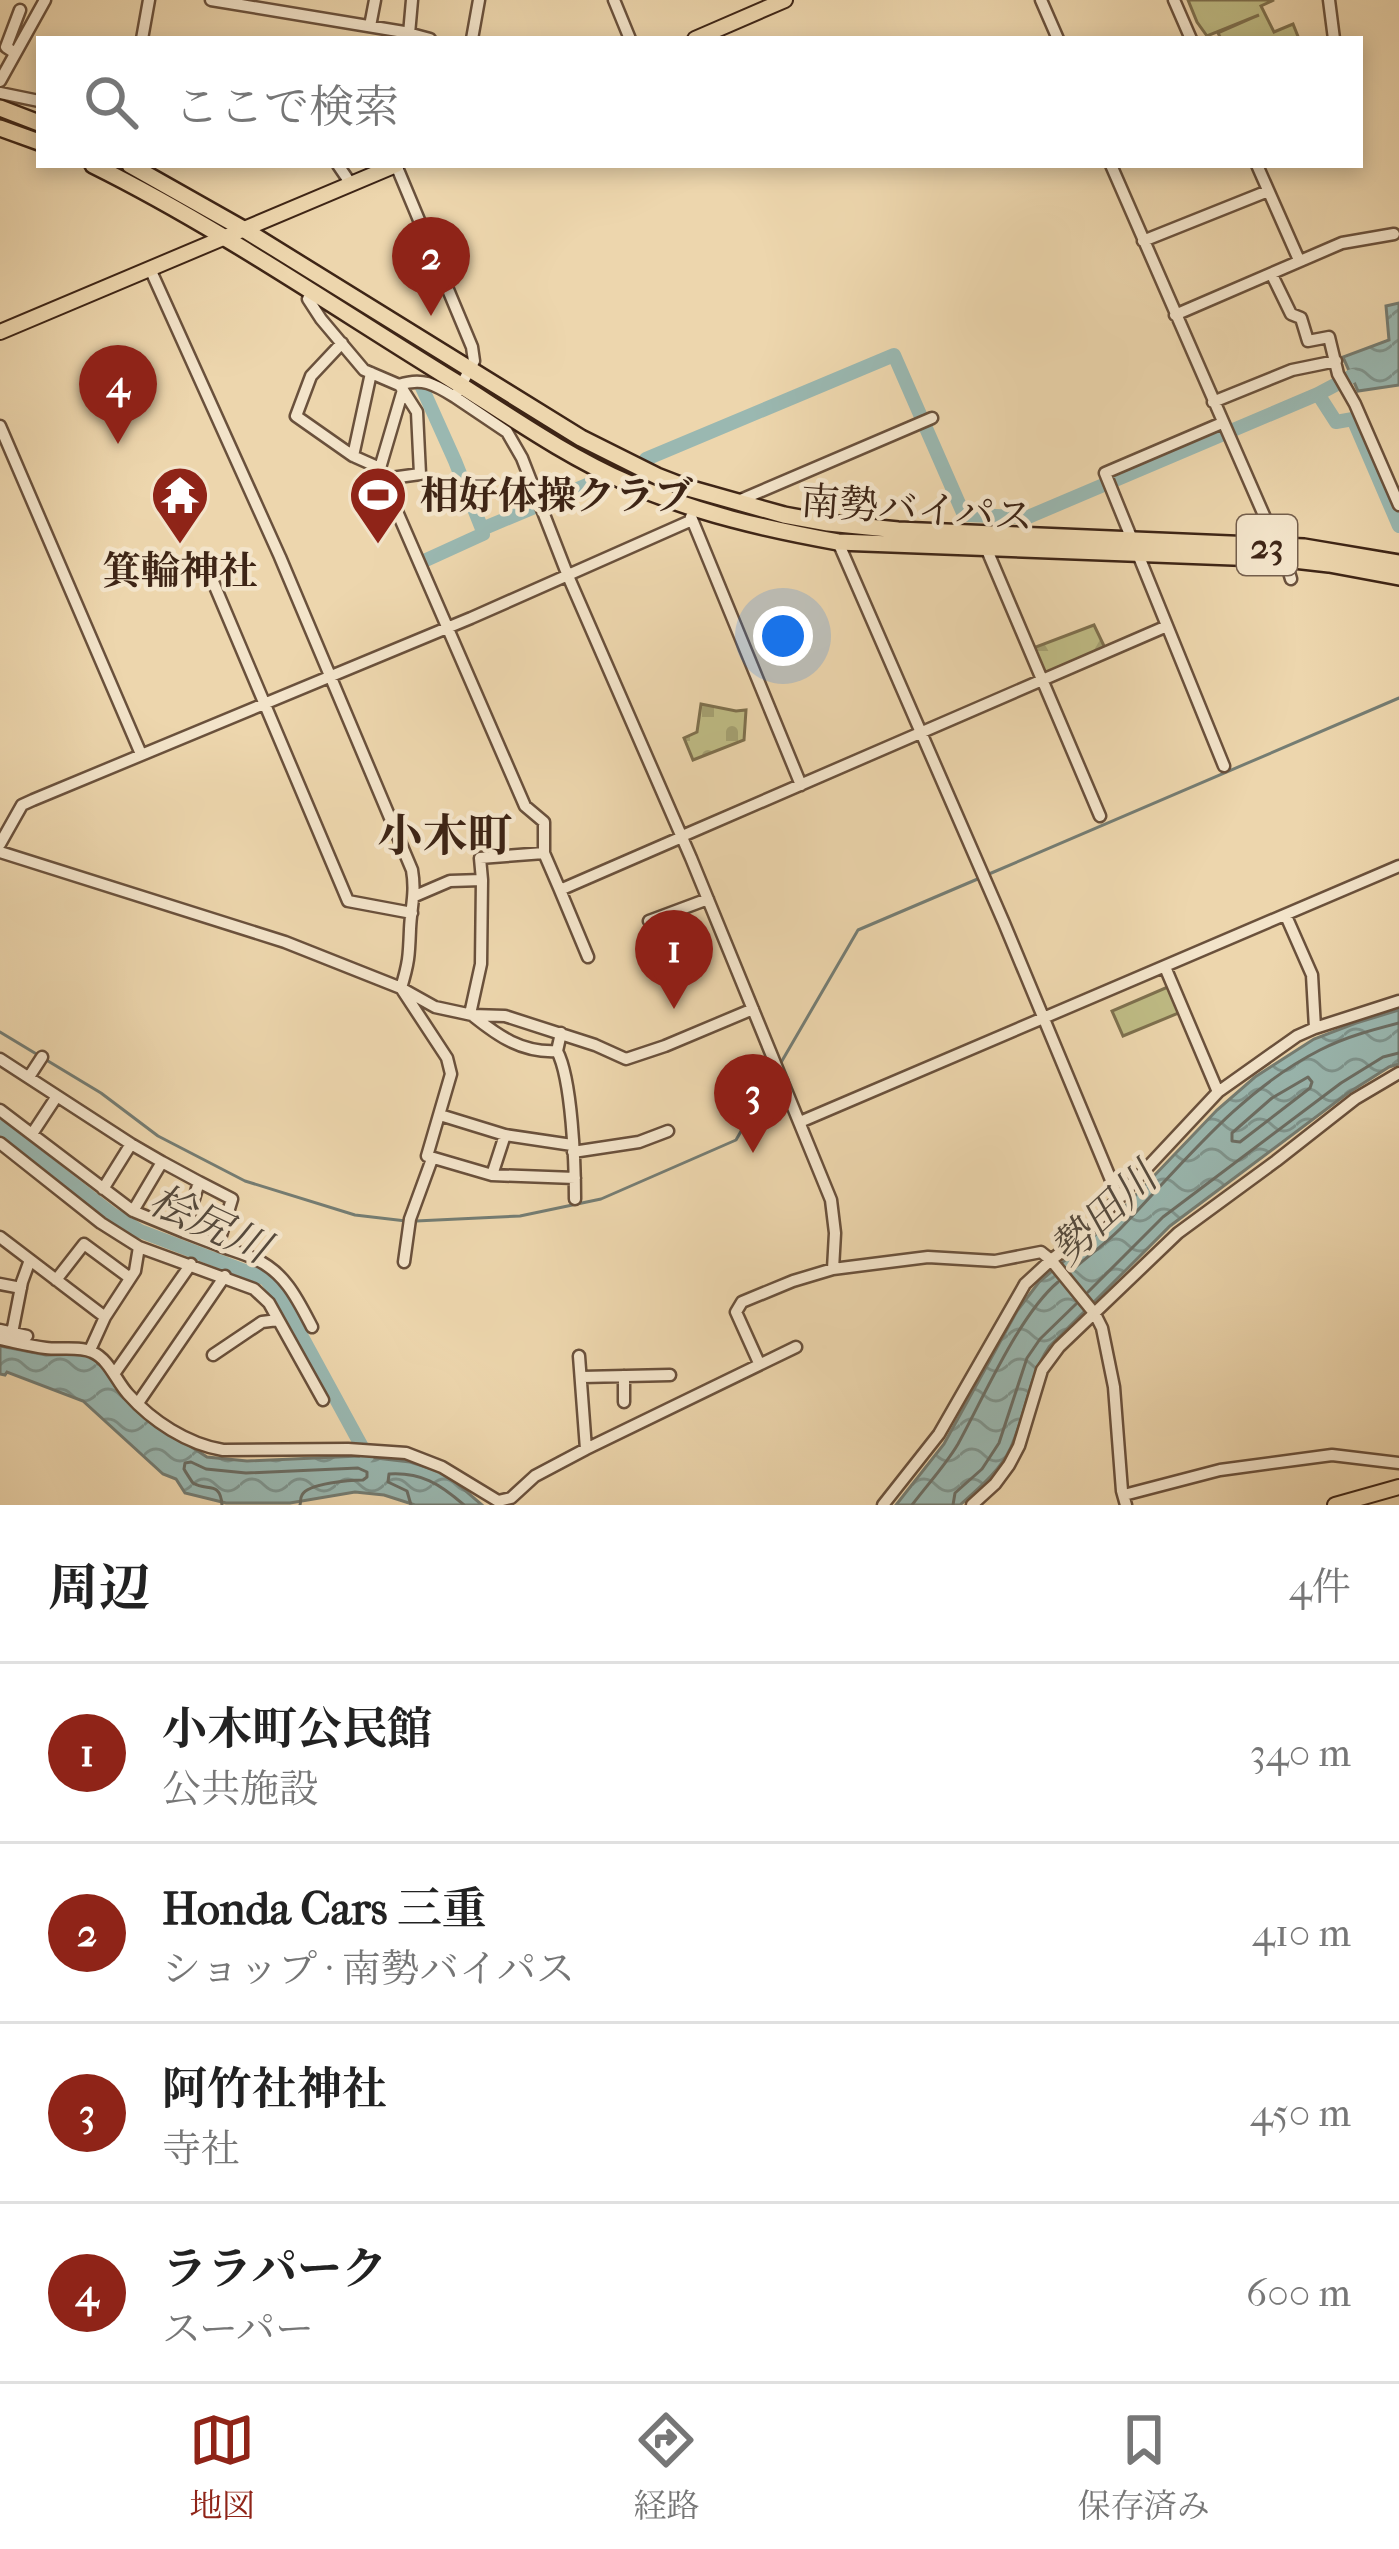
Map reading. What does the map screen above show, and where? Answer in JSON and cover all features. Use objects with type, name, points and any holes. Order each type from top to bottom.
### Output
[{"type":"highway","points":[[0,108],[36,122]]},
{"type":"highway","points":[[0,128],[36,141]]},
{"type":"highway","name":"南勢バイパス","points":[[98,168],[224,239],[598,469],[691,515],[838,542],[987,550],[1135,546]]},
{"type":"highway","name":"南勢バイパス","points":[[135,168],[245,230],[462,384],[672,482],[736,503],[828,523],[898,530],[1135,546],[1331,550],[1399,563]]},
{"type":"highway","name":"南勢バイパス","points":[[1281,552],[1399,578]]},
{"type":"main road","points":[[702,36],[785,0]]},
{"type":"main road","points":[[0,332],[389,168]]},
{"type":"main road","points":[[1335,1505],[1399,1487]]},
{"type":"street","points":[[0,81],[45,0]]},
{"type":"street","points":[[143,36],[149,0]]},
{"type":"street","points":[[211,0],[274,5],[417,36]]},
{"type":"street","points":[[370,26],[375,0]]},
{"type":"street","points":[[409,34],[412,0]]},
{"type":"street","points":[[473,36],[479,0]]},
{"type":"street","points":[[614,0],[629,36]]},
{"type":"street","points":[[1041,0],[1057,36]]},
{"type":"street","points":[[1174,0],[1190,36]]},
{"type":"street","points":[[1328,0],[1334,36]]},
{"type":"street","points":[[15,53],[6,47],[21,5],[35,16]]},
{"type":"street","points":[[0,93],[36,100]]},
{"type":"street","points":[[340,168],[351,184]]},
{"type":"street","points":[[397,168],[472,346],[473,361],[462,384]]},
{"type":"street","points":[[1112,168],[1291,579]]},
{"type":"street","points":[[1257,168],[1299,260]]},
{"type":"street","points":[[1143,242],[1268,191]]},
{"type":"street","points":[[1175,315],[1342,243],[1394,234]]},
{"type":"street","points":[[151,271],[280,557],[412,870],[411,956],[401,988]]},
{"type":"street","points":[[1272,275],[1291,314],[1304,323],[1308,341],[1329,337],[1348,395],[1399,505]]},
{"type":"street","points":[[308,299],[364,370],[401,388],[417,412],[420,473],[382,474],[296,416],[311,376],[342,343]]},
{"type":"street","points":[[1213,402],[1292,370],[1337,367]]},
{"type":"street","points":[[352,456],[371,373]]},
{"type":"street","points":[[588,957],[544,853],[544,822],[525,806],[382,474],[401,388],[412,380],[462,384],[507,432],[522,458],[831,1200],[833,1269]]},
{"type":"street","points":[[736,503],[932,418]]},
{"type":"street","points":[[1222,423],[1105,473],[1224,766]]},
{"type":"street","points":[[0,426],[141,754]]},
{"type":"street","points":[[753,1009],[632,1059],[620,1057],[506,1016],[435,1007],[401,988],[285,942],[0,848],[3,829],[22,805],[568,576],[691,515],[801,785]]},
{"type":"street","points":[[838,542],[1116,1192],[1122,1196]]},
{"type":"street","points":[[987,550],[1100,816]]},
{"type":"street","points":[[211,577],[349,901],[412,913]]},
{"type":"street","points":[[560,890],[1167,626]]},
{"type":"street","points":[[471,1014],[481,964],[480,858],[544,853]]},
{"type":"street","points":[[800,1122],[1399,866]]},
{"type":"street","points":[[415,896],[450,881],[482,880]]},
{"type":"street","points":[[649,921],[708,899]]},
{"type":"street","points":[[1286,916],[1312,975],[1315,1028]]},
{"type":"street","points":[[1165,968],[1218,1092]]},
{"type":"street","points":[[401,988],[447,1058],[451,1074],[427,1156],[492,1175],[575,1178]]},
{"type":"street","points":[[883,1505],[939,1434],[1025,1284],[1085,1234],[1218,1092],[1297,1036],[1399,1001]]},
{"type":"street","points":[[471,1014],[500,1038],[557,1051]]},
{"type":"street","points":[[561,1033],[557,1051],[573,1148],[575,1199]]},
{"type":"street","points":[[0,1059],[131,1144],[232,1199],[218,1245]]},
{"type":"street","points":[[29,1077],[41,1059]]},
{"type":"street","points":[[972,1505],[995,1484],[1015,1455],[1049,1358],[1178,1233],[1354,1099],[1399,1073]]},
{"type":"street","points":[[32,1134],[57,1096]]},
{"type":"street","points":[[0,1110],[133,1211],[273,1269],[296,1296],[312,1327]]},
{"type":"street","points":[[440,1115],[505,1135],[573,1148],[639,1142],[668,1131]]},
{"type":"street","points":[[492,1175],[505,1135]]},
{"type":"street","points":[[103,1189],[131,1144]]},
{"type":"street","points":[[1,1148],[139,1247],[254,1288],[267,1301],[272,1320],[323,1400]]},
{"type":"street","points":[[404,1262],[410,1221],[432,1160]]},
{"type":"street","points":[[133,1211],[162,1162]]},
{"type":"street","points":[[184,1232],[199,1181]]},
{"type":"street","points":[[0,1237],[105,1317]]},
{"type":"street","points":[[56,1280],[84,1244],[130,1278]]},
{"type":"street","points":[[90,1350],[135,1271],[139,1247]]},
{"type":"street","points":[[759,1363],[736,1312],[738,1307],[793,1281],[833,1269],[928,1257],[995,1261],[1041,1252],[1095,1314],[1105,1336],[1125,1500],[1220,1469],[1318,1457],[1399,1463]]},
{"type":"street","points":[[4,1334],[30,1260]]},
{"type":"street","points":[[114,1374],[191,1264]]},
{"type":"street","points":[[138,1403],[226,1276]]},
{"type":"street","points":[[0,1284],[21,1288]]},
{"type":"street","points":[[213,1355],[272,1320]]},
{"type":"street","points":[[4,1334],[27,1336]]},
{"type":"street","points":[[4,1334],[37,1347],[90,1350],[104,1360],[138,1403],[184,1437],[213,1448],[406,1453],[442,1467],[498,1503],[586,1449],[796,1347]]},
{"type":"street","points":[[579,1356],[586,1449]]},
{"type":"street","points":[[582,1377],[670,1375]]},
{"type":"street","points":[[624,1376],[624,1402]]},
{"type":"green space","points":[[1188,0],[1274,0],[1261,6],[1274,32],[1293,24],[1298,36],[1218,33],[1259,15],[1207,36]]},
{"type":"green space","points":[[1094,625],[1106,650],[1045,676],[1033,648]]},
{"type":"green space","points":[[701,704],[746,710],[744,740],[693,760],[684,738],[697,732]]},
{"type":"green space","points":[[1170,986],[1181,1012],[1123,1036],[1112,1011]]},
{"type":"water","points":[[1399,303],[1399,385],[1358,391],[1343,357],[1389,340],[1386,306]]},
{"type":"water","points":[[1399,1010],[1399,1064],[1348,1093],[1170,1226],[1049,1347],[1036,1371],[1011,1447],[982,1486],[960,1505],[896,1505],[944,1444],[1017,1311],[1039,1282],[1107,1225],[1255,1077],[1314,1039]]},
{"type":"water","points":[[0,1346],[46,1355],[86,1354],[102,1364],[147,1418],[207,1457],[247,1461],[359,1456],[410,1462],[445,1473],[482,1505],[415,1505],[355,1492],[290,1503],[226,1503],[185,1493],[176,1479],[163,1474],[83,1401],[7,1372],[0,1374]]},
{"type":"waterway","points":[[646,459],[894,355],[964,515],[1028,517],[1318,394]]},
{"type":"waterway","points":[[1352,376],[1318,394],[1336,422],[1353,419],[1399,526]]},
{"type":"waterway","points":[[420,383],[482,529]]},
{"type":"waterway","points":[[426,560],[483,534],[482,529],[599,480]]},
{"type":"waterway","points":[[989,874],[1399,698]]},
{"type":"waterway","points":[[779,1066],[858,930],[980,878]]},
{"type":"waterway","points":[[0,1032],[101,1093],[158,1136],[245,1181],[355,1215],[406,1221]]},
{"type":"waterway","points":[[416,1221],[520,1216],[601,1199],[736,1140],[774,1074]]},
{"type":"waterway","name":"桧尻川","points":[[0,1127],[140,1231],[266,1279],[367,1456]]},
{"type":"place","name":"Honda Cars 三重","points":[[431,316]]},
{"type":"place","name":"ララパーク","points":[[118,444]]},
{"type":"place","name":"箕輪神社","points":[[180,546]]},
{"type":"place","name":"相好体操クラブ","points":[[378,546]]},
{"type":"place","name":"小木町公民館","points":[[674,1009]]},
{"type":"place","name":"阿竹社神社","points":[[753,1153]]},
{"type":"district","name":"小木町","points":[[445,835]]},
{"type":"water label","name":"勢田川","points":[[1103,1213]]}]
